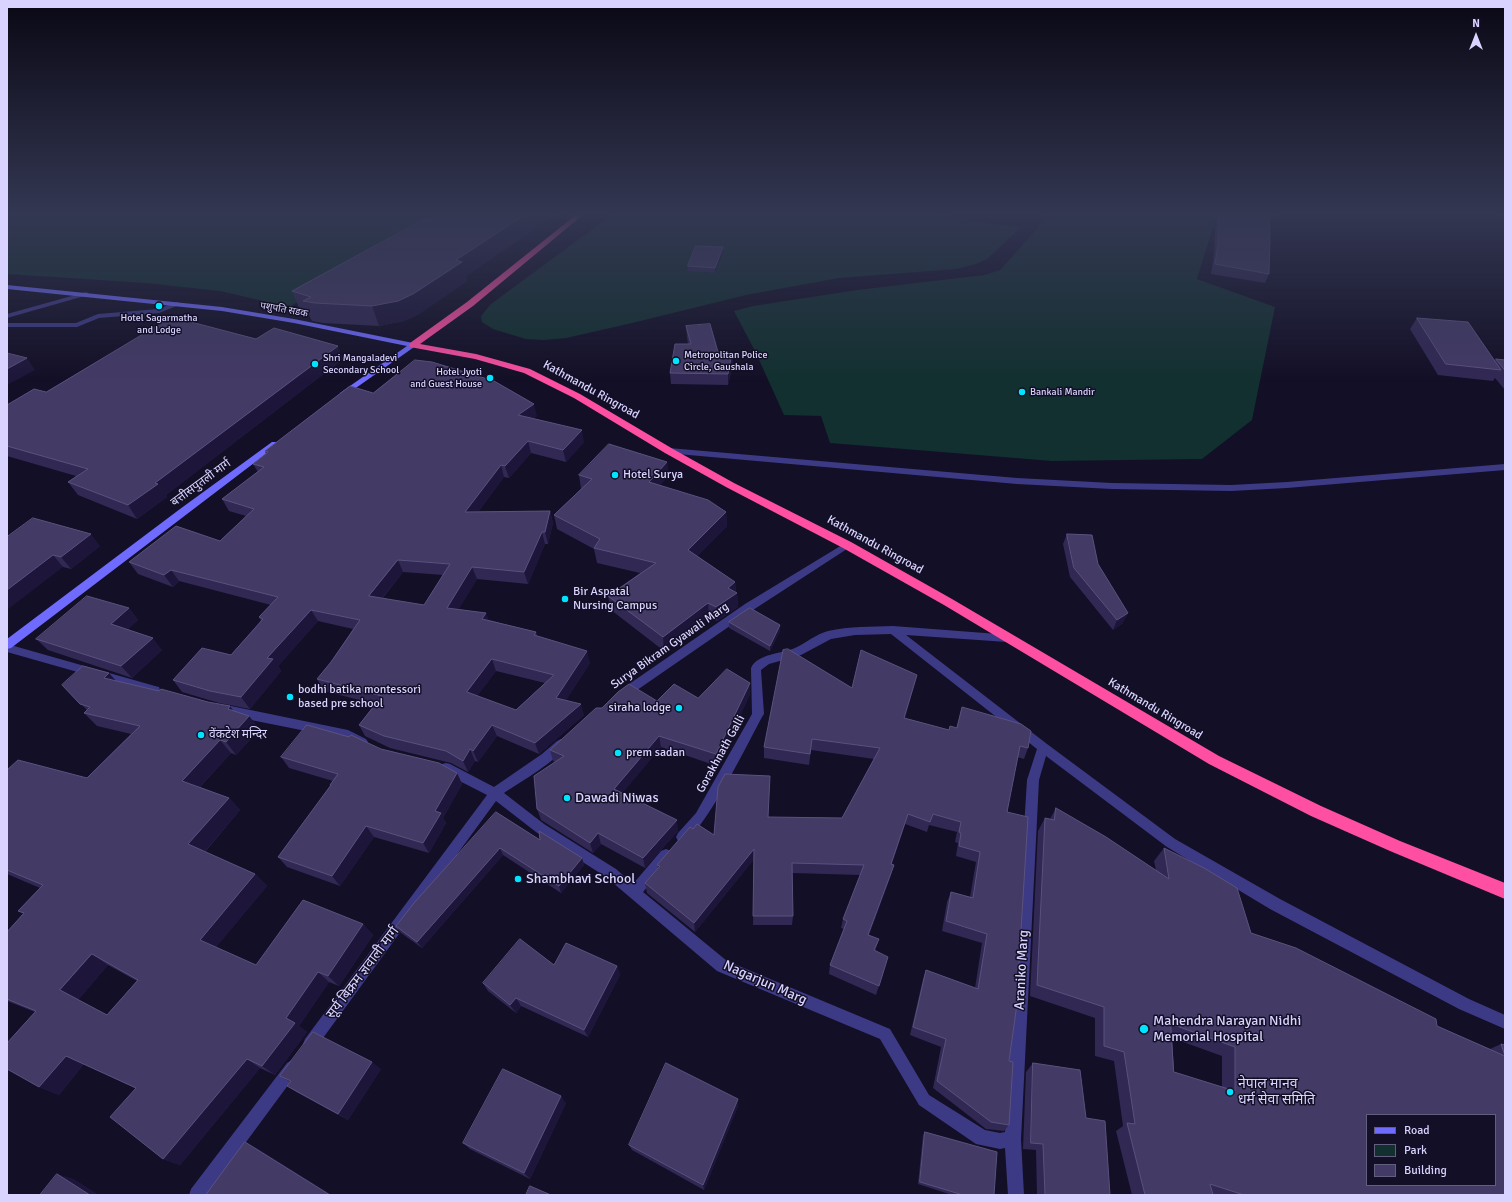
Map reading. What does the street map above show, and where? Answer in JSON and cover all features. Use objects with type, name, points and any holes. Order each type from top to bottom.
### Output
[{"type":"highway","points":[[413,345],[465,308],[512,270]]},
{"type":"highway","name":"Kathmandu Ringroad","points":[[413,345],[476,357],[527,371],[577,396],[669,452],[847,545],[1214,760],[1331,817],[1402,849],[1505,891]]},
{"type":"main road","name":"पशुपति सडक","points":[[7,287],[86,294],[222,310],[413,345]]},
{"type":"main road","points":[[333,402],[413,345]]},
{"type":"main road","name":"बत्तीसपुतली मार्ग","points":[[7,647],[183,511],[283,438]]},
{"type":"street","points":[[7,316],[86,294]]},
{"type":"street","points":[[7,325],[77,325],[98,316],[159,311],[177,304]]},
{"type":"street","points":[[669,452],[1017,481],[1112,486],[1231,488],[1287,485],[1505,467]]},
{"type":"street","name":"Surya Bikram Gyawali Marg","points":[[611,702],[749,607],[847,545]]},
{"type":"street","points":[[893,630],[1043,747],[1171,843],[1276,904],[1345,941],[1464,1004],[1505,1022]]},
{"type":"street","name":"Gorakhnath Galli","points":[[634,893],[700,817],[755,721],[758,714],[756,668],[766,661],[797,652],[829,635],[855,631],[893,630],[1007,638]]},
{"type":"street","points":[[7,647],[166,694]]},
{"type":"street","points":[[212,706],[348,735],[374,748]]},
{"type":"street","points":[[432,765],[447,768],[495,792],[546,758],[568,739]]},
{"type":"street","name":"Araniko Marg","points":[[1016,1195],[1013,1139],[1033,780],[1043,747]]},
{"type":"street","name":"Nagarjun Marg","points":[[495,792],[540,828],[611,873],[722,966],[885,1034],[924,1100],[982,1138],[1000,1141],[1013,1139]]},
{"type":"street","name":"सूर्य बिक्रम ज्ञवाली मार्ग","points":[[197,1195],[388,939],[495,792]]},
{"type":"green space","points":[[7,270],[356,270],[289,307],[220,291],[145,283],[7,274]]},
{"type":"green space","points":[[537,270],[942,270],[839,278],[746,295],[566,338],[544,340],[526,339],[493,329],[482,322],[481,316],[491,304]]},
{"type":"green space","points":[[1000,270],[1200,270],[1197,279],[1275,307],[1252,420],[1202,459],[1052,461],[830,443],[821,416],[784,415],[756,353],[734,311],[753,306],[857,290],[984,275]]},
{"type":"building","points":[[330,270],[450,270],[413,294],[398,301],[372,306],[303,301],[311,297],[292,291]]},
{"type":"building","points":[[1248,270],[1269,270],[1269,274]]},
{"type":"building","points":[[172,317],[256,339],[274,328],[338,346],[155,483],[158,484],[128,505],[68,482],[88,469],[7,446],[7,405],[34,389],[46,392]]},
{"type":"building","points":[[1417,318],[1468,322],[1501,370],[1446,364]]},
{"type":"building","points":[[710,324],[718,352],[732,353],[728,374],[670,373],[675,344],[691,344],[686,326]]},
{"type":"building","points":[[7,353],[27,358],[7,369]]},
{"type":"building","points":[[1496,359],[1505,360],[1505,370]]},
{"type":"building","points":[[415,360],[432,362],[494,381],[534,404],[518,415],[582,430],[563,450],[528,441],[505,466],[501,465],[465,512],[550,511],[545,532],[542,532],[524,572],[472,567],[447,608],[486,613],[482,619],[536,632],[534,635],[587,651],[556,698],[581,704],[535,743],[492,725],[473,751],[470,749],[463,761],[446,751],[384,736],[359,725],[382,696],[317,679],[331,662],[360,620],[311,610],[267,658],[273,659],[241,697],[210,691],[173,680],[202,648],[231,655],[263,619],[259,617],[278,597],[171,570],[164,575],[129,562],[176,526],[220,541],[254,509],[222,499],[264,467],[253,464],[268,452],[265,451],[350,386],[373,393]],"holes":[[[398,560],[450,564],[424,605],[369,596]],[[492,659],[554,675],[516,710],[467,692]]]},
{"type":"building","points":[[609,444],[667,462],[649,482],[708,500],[726,512],[688,550],[735,582],[728,588],[737,593],[716,607],[708,603],[663,637],[608,596],[656,563],[594,548],[600,539],[554,515],[592,479],[579,475]]},
{"type":"building","points":[[33,518],[91,534],[61,557],[53,555],[7,590],[7,537]]},
{"type":"building","points":[[1067,534],[1092,535],[1098,564],[1128,613],[1117,620],[1074,568]]},
{"type":"building","points":[[87,596],[129,608],[111,624],[153,638],[121,666],[36,639]]},
{"type":"building","points":[[750,608],[780,625],[770,646],[729,622]]},
{"type":"building","points":[[788,649],[852,688],[861,650],[917,675],[904,718],[949,730],[950,726],[957,728],[962,707],[1021,724],[1031,731],[1028,748],[1020,746],[1007,812],[1028,817],[1016,1011],[1009,1061],[1013,1062],[1009,1125],[991,1122],[937,1081],[946,1039],[913,1027],[926,970],[978,989],[987,934],[946,921],[951,892],[973,898],[980,852],[959,846],[961,822],[933,814],[930,822],[908,814],[891,864],[894,865],[868,935],[879,939],[874,950],[888,957],[879,986],[830,965],[847,921],[843,919],[864,865],[792,863],[793,916],[753,916],[754,849],[694,923],[645,883],[660,866],[657,865],[690,827],[693,829],[697,824],[714,835],[718,787],[725,774],[770,776],[768,817],[842,818],[880,748],[812,739],[810,754],[764,747],[783,650]]},
{"type":"building","points":[[83,666],[109,673],[104,678],[159,691],[161,689],[208,702],[230,706],[228,709],[249,716],[226,742],[220,740],[182,781],[229,798],[188,844],[255,874],[200,940],[256,965],[303,900],[363,924],[328,976],[318,972],[286,1018],[295,1023],[262,1066],[247,1059],[163,1159],[110,1117],[136,1088],[66,1056],[39,1087],[7,1069],[7,1043],[36,1011],[7,999],[7,932],[24,913],[18,911],[43,885],[7,870],[7,770],[18,760],[87,778],[140,726],[84,713],[90,707],[80,704],[62,685]],"holes":[[[92,954],[138,980],[107,1015],[60,990]]]},
{"type":"building","points":[[727,669],[750,683],[716,754],[659,736],[614,789],[677,820],[643,858],[598,833],[590,843],[537,809],[534,776],[564,756],[550,750],[596,708],[602,708],[618,692],[629,684],[657,701],[674,684],[698,698]]},
{"type":"building","points":[[307,725],[349,737],[351,735],[381,749],[439,763],[457,773],[435,811],[441,813],[423,843],[366,826],[332,876],[278,857],[338,774],[281,757]]},
{"type":"building","points":[[1056,808],[1106,837],[1169,879],[1164,848],[1204,868],[1237,888],[1251,933],[1296,948],[1436,1019],[1437,1026],[1505,1056],[1505,1195],[1244,1195],[1210,1184],[1213,1195],[1145,1195],[1127,1123],[1135,1124],[1124,1052],[1104,1046],[1104,1007],[1037,985],[1045,818],[1054,820]],"holes":[[[1171,1024],[1235,1047],[1235,1091],[1174,1072]]]},
{"type":"building","points":[[496,812],[540,840],[539,831],[582,858],[559,886],[500,848],[417,942],[396,926],[414,903]]},
{"type":"building","points":[[520,939],[554,965],[566,943],[617,966],[584,1030],[516,998],[510,1005],[483,983]]},
{"type":"building","points":[[313,1032],[372,1062],[338,1114],[287,1086],[291,1081],[280,1076]]},
{"type":"building","points":[[1501,1044],[1505,1045],[1505,1056]]},
{"type":"building","points":[[666,1063],[738,1099],[703,1185],[629,1145]]},
{"type":"building","points":[[1033,1063],[1080,1070],[1086,1118],[1105,1121],[1110,1195],[1045,1195],[1043,1144],[1031,1143]]},
{"type":"building","points":[[503,1069],[561,1096],[524,1173],[463,1143]]},
{"type":"building","points":[[925,1132],[997,1152],[994,1195],[963,1195],[920,1182]]},
{"type":"building","points":[[245,1142],[330,1195],[206,1195]]},
{"type":"building","points":[[57,1174],[90,1195],[40,1195]]},
{"type":"building","points":[[530,1186],[551,1195],[526,1195]]},
{"type":"place","name":"Hotel Sagarmatha and Lodge","points":[[159,306]]},
{"type":"place","name":"Metropolitan Police Circle, Gaushala","points":[[676,361]]},
{"type":"place","name":"Shri Mangaladevi Secondary School","points":[[315,364]]},
{"type":"place","name":"Hotel Jyoti and Guest House","points":[[490,378]]},
{"type":"place","name":"Bankali Mandir","points":[[1022,392]]},
{"type":"place","name":"Hotel Surya","points":[[615,475]]},
{"type":"place","name":"Bir Aspatal Nursing Campus","points":[[565,599]]},
{"type":"place","name":"bodhi batika montessori based pre school","points":[[290,697]]},
{"type":"place","name":"siraha lodge","points":[[679,708]]},
{"type":"place","name":"वेंकटेश मन्दिर","points":[[201,735]]},
{"type":"place","name":"prem sadan","points":[[618,753]]},
{"type":"place","name":"Dawadi Niwas","points":[[567,798]]},
{"type":"place","name":"Shambhavi School","points":[[518,879]]},
{"type":"place","name":"Mahendra Narayan Nidhi Memorial Hospital","points":[[1144,1029]]},
{"type":"place","name":"नेपाल मानव धर्म सेवा समिति","points":[[1230,1092]]}]
